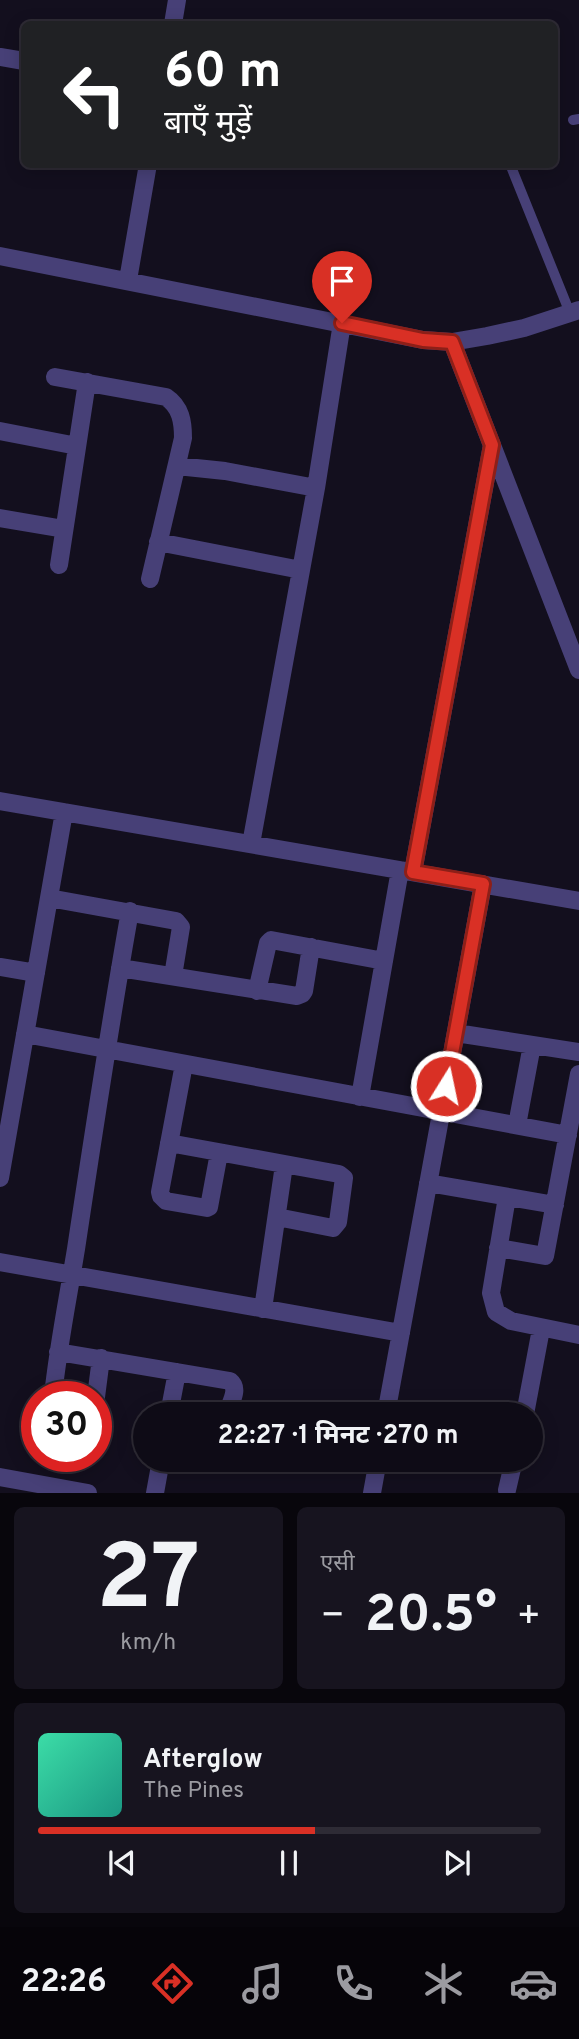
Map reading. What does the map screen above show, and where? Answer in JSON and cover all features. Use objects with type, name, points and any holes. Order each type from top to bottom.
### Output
[{"type":"street","points":[[174,21],[177,0]]},
{"type":"street","points":[[0,57],[21,60]]},
{"type":"street","points":[[128,280],[147,168]]},
{"type":"street","points":[[0,256],[423,340],[452,342],[524,328],[575,312]]},
{"type":"street","points":[[251,844],[316,488],[342,323]]},
{"type":"street","points":[[452,342],[579,670]]},
{"type":"street","points":[[55,377],[153,393],[171,400],[179,412],[183,424],[183,438],[150,579]]},
{"type":"street","points":[[59,565],[87,382]]},
{"type":"street","points":[[0,431],[77,446]]},
{"type":"street","points":[[360,1097],[384,961],[406,871],[492,445]]},
{"type":"street","points":[[177,466],[225,471],[316,488]]},
{"type":"street","points":[[0,518],[64,529]]},
{"type":"street","points":[[158,542],[301,570]]},
{"type":"street","points":[[0,801],[579,901]]},
{"type":"street","points":[[0,1178],[9,1074],[25,1034],[64,812]]},
{"type":"street","points":[[388,1402],[483,884]]},
{"type":"street","points":[[49,898],[176,920],[180,925],[173,976]]},
{"type":"street","points":[[55,1381],[130,911]]},
{"type":"street","points":[[257,991],[270,941],[274,940],[384,961]]},
{"type":"street","points":[[120,968],[297,996],[304,991],[311,947]]},
{"type":"street","points":[[0,967],[36,973]]},
{"type":"street","points":[[456,1033],[579,1052]]},
{"type":"street","points":[[25,1034],[568,1135]]},
{"type":"street","points":[[517,1125],[532,1045]]},
{"type":"street","points":[[184,1064],[160,1196],[166,1201],[209,1207],[219,1153]]},
{"type":"street","points":[[498,1248],[545,1256],[579,1074]]},
{"type":"street","points":[[169,1143],[339,1174],[345,1181],[335,1227],[277,1217]]},
{"type":"street","points":[[263,1309],[284,1165]]},
{"type":"street","points":[[428,1183],[555,1205]]},
{"type":"street","points":[[507,1197],[491,1293],[496,1312],[506,1319],[541,1329],[579,1335]]},
{"type":"street","points":[[0,1262],[401,1333]]},
{"type":"street","points":[[527,1402],[541,1329]]},
{"type":"street","points":[[58,1352],[226,1379],[232,1382],[235,1390],[231,1402]]},
{"type":"street","points":[[98,1381],[101,1358]]},
{"type":"street","points":[[171,1402],[177,1372]]},
{"type":"street","points":[[155,1493],[159,1472]]},
{"type":"street","points":[[372,1493],[376,1472]]},
{"type":"street","points":[[507,1490],[511,1472]]},
{"type":"street","points":[[0,1477],[39,1488],[88,1493]]},
{"type":"lane","points":[[512,168],[575,312]]},
{"type":"route","points":[[342,323],[423,340],[452,342],[492,445],[413,872],[483,884],[446,1086]]}]
